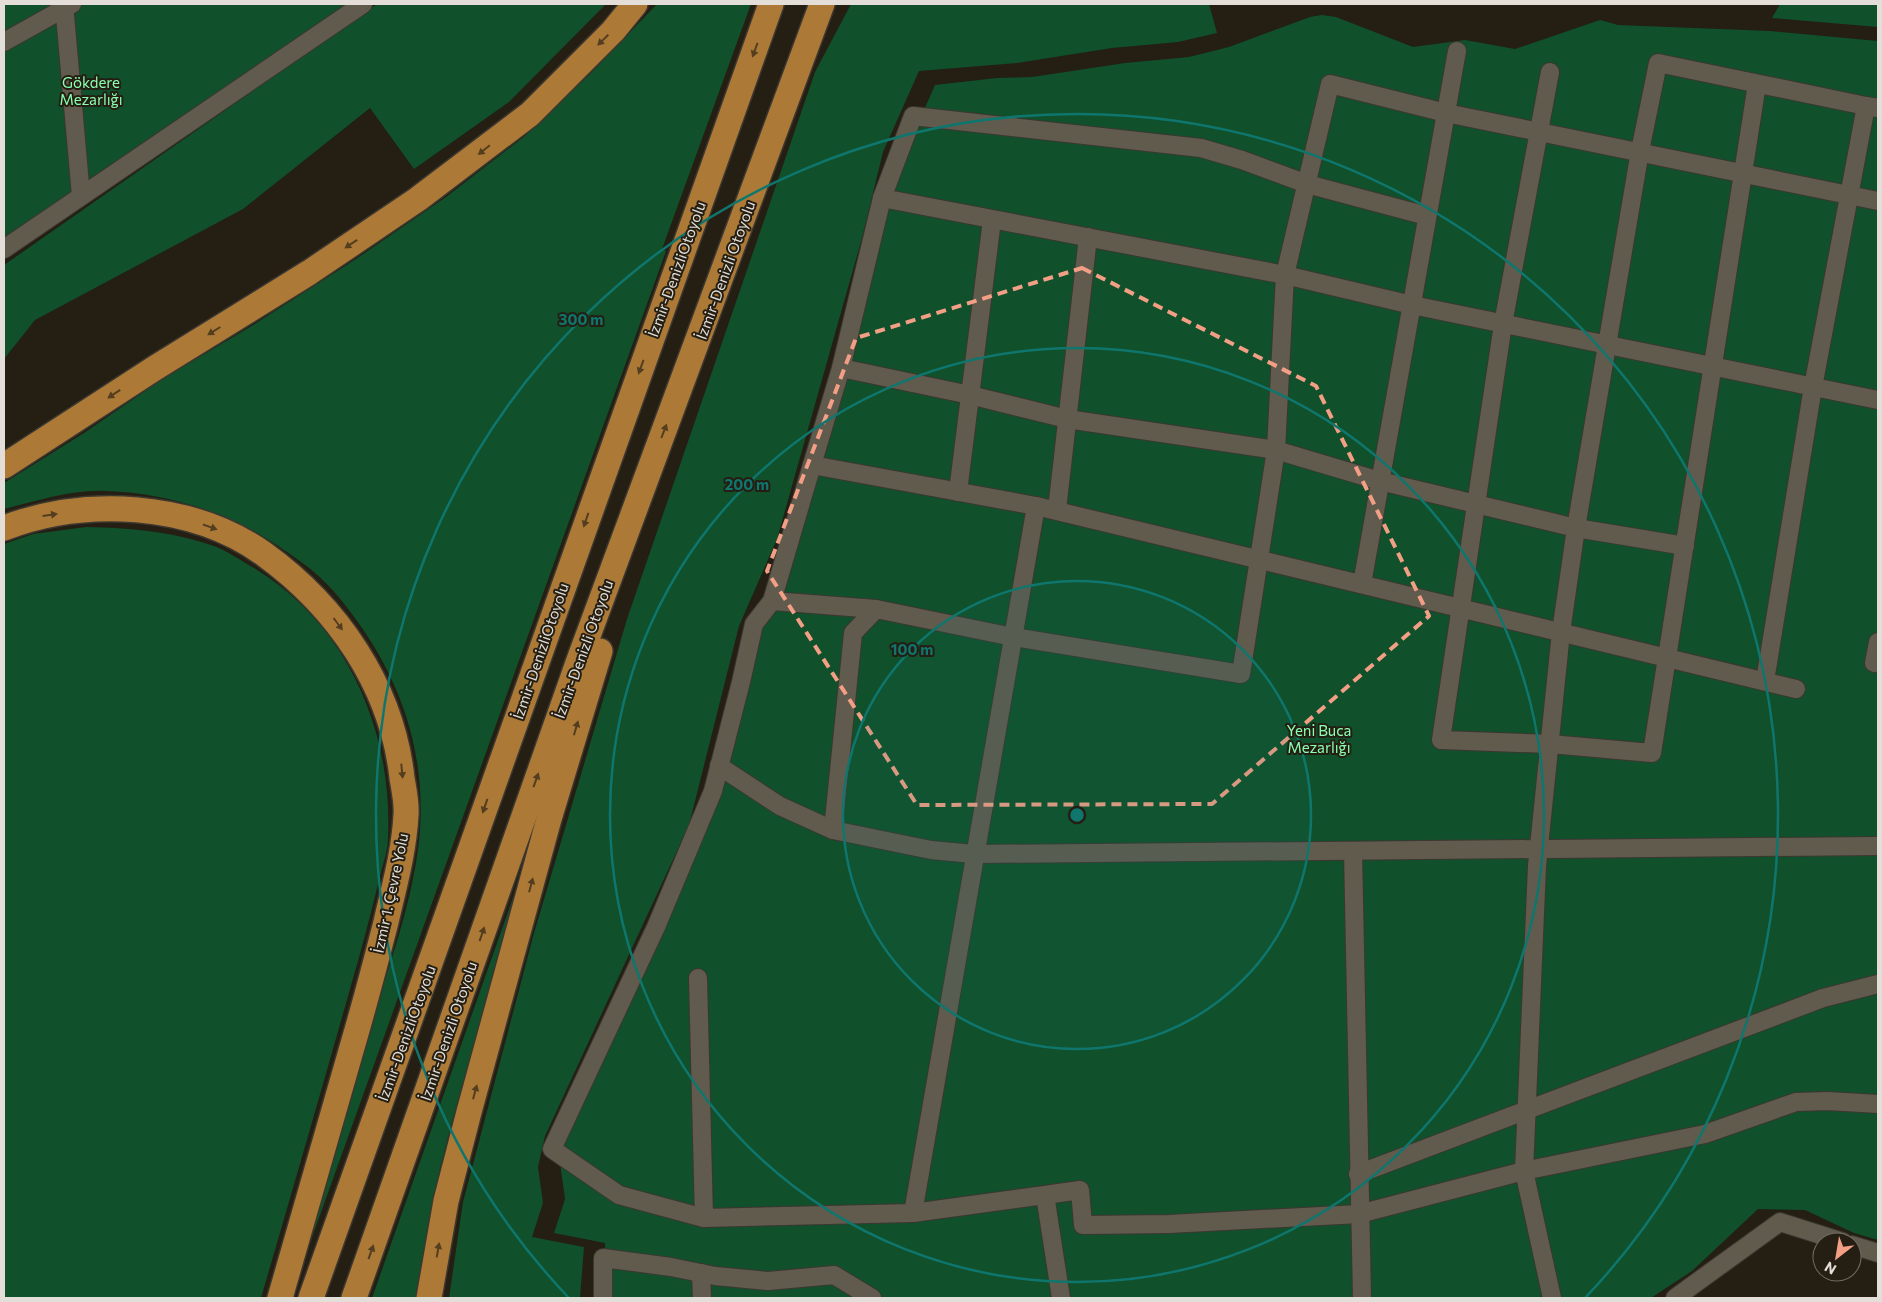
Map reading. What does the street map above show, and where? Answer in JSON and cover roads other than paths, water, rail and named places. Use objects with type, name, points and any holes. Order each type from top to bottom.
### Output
[{"type":"highway","points":[[4,466],[155,368],[310,272],[418,199],[530,114],[613,31],[635,4]]},
{"type":"highway","name":"İzmir-DenizliOtoyolu","points":[[311,1298],[771,4]]},
{"type":"highway","name":"İzmir-Denizli Otoyolu","points":[[354,1298],[525,810],[822,4]]},
{"type":"highway","points":[[429,1298],[446,1201],[469,1112],[585,696],[624,584],[650,468]]},
{"type":"highway","name":"İzmir 1. Çevre Yolu","points":[[4,528],[32,517],[96,509],[152,512],[192,520],[224,532],[258,550],[292,575],[325,607],[354,648],[384,701],[400,755],[406,813],[402,851],[368,994],[280,1298]]},
{"type":"lane","points":[[4,249],[363,4]]},
{"type":"lane","points":[[4,42],[67,5],[81,196]]},
{"type":"lane","points":[[1362,584],[1457,51]]},
{"type":"lane","points":[[1552,1298],[1524,1172],[1539,849],[1561,632],[1576,528],[1640,151],[1658,63],[1872,107],[1849,196],[1813,387],[1765,681]]},
{"type":"lane","points":[[1550,72],[1503,324],[1441,740],[1550,744],[1652,752],[1757,84]]},
{"type":"lane","points":[[772,601],[876,609],[1013,637],[1242,674],[1276,450],[1285,275],[1330,84],[1446,113],[1640,151],[1878,202]]},
{"type":"lane","points":[[1427,216],[1307,184],[1242,160],[1201,148],[913,116],[882,198],[841,368],[772,601],[754,624],[713,791],[656,927],[552,1149],[619,1195],[704,1218],[913,1213],[1080,1190],[1083,1225],[1169,1224],[1359,1214],[1524,1172],[1705,1134],[1796,1102],[1828,1101],[1878,1104]]},
{"type":"lane","points":[[882,198],[1285,275],[1412,305],[1878,400]]},
{"type":"lane","points":[[958,492],[992,220]]},
{"type":"lane","points":[[1057,510],[1088,238]]},
{"type":"lane","points":[[841,368],[970,395],[1067,419],[1276,450],[1380,481],[1576,528],[1685,546]]},
{"type":"lane","points":[[812,465],[1057,510],[1796,689]]},
{"type":"lane","points":[[913,1213],[1036,506]]},
{"type":"lane","points":[[834,830],[853,633],[876,609]]},
{"type":"lane","points":[[1874,663],[1878,642]]},
{"type":"lane","points":[[719,766],[780,806],[834,830],[931,850],[974,854],[1878,846]]},
{"type":"lane","points":[[1353,851],[1358,1174],[1362,1298]]},
{"type":"lane","points":[[698,978],[704,1218]]},
{"type":"lane","points":[[1358,1174],[1823,998],[1878,984]]},
{"type":"lane","points":[[1045,1195],[1061,1298]]},
{"type":"lane","points":[[1675,1298],[1780,1222],[1812,1232]]},
{"type":"lane","points":[[1862,1248],[1878,1253]]},
{"type":"lane","points":[[603,1298],[603,1258],[768,1281],[834,1275],[872,1298]]},
{"type":"lane","points":[[701,1273],[702,1298]]},
{"type":"park label","name":"Gökdere Mezarlığı","points":[[91,90]]},
{"type":"park label","name":"Yeni Buca Mezarlığı","points":[[1319,738]]}]
